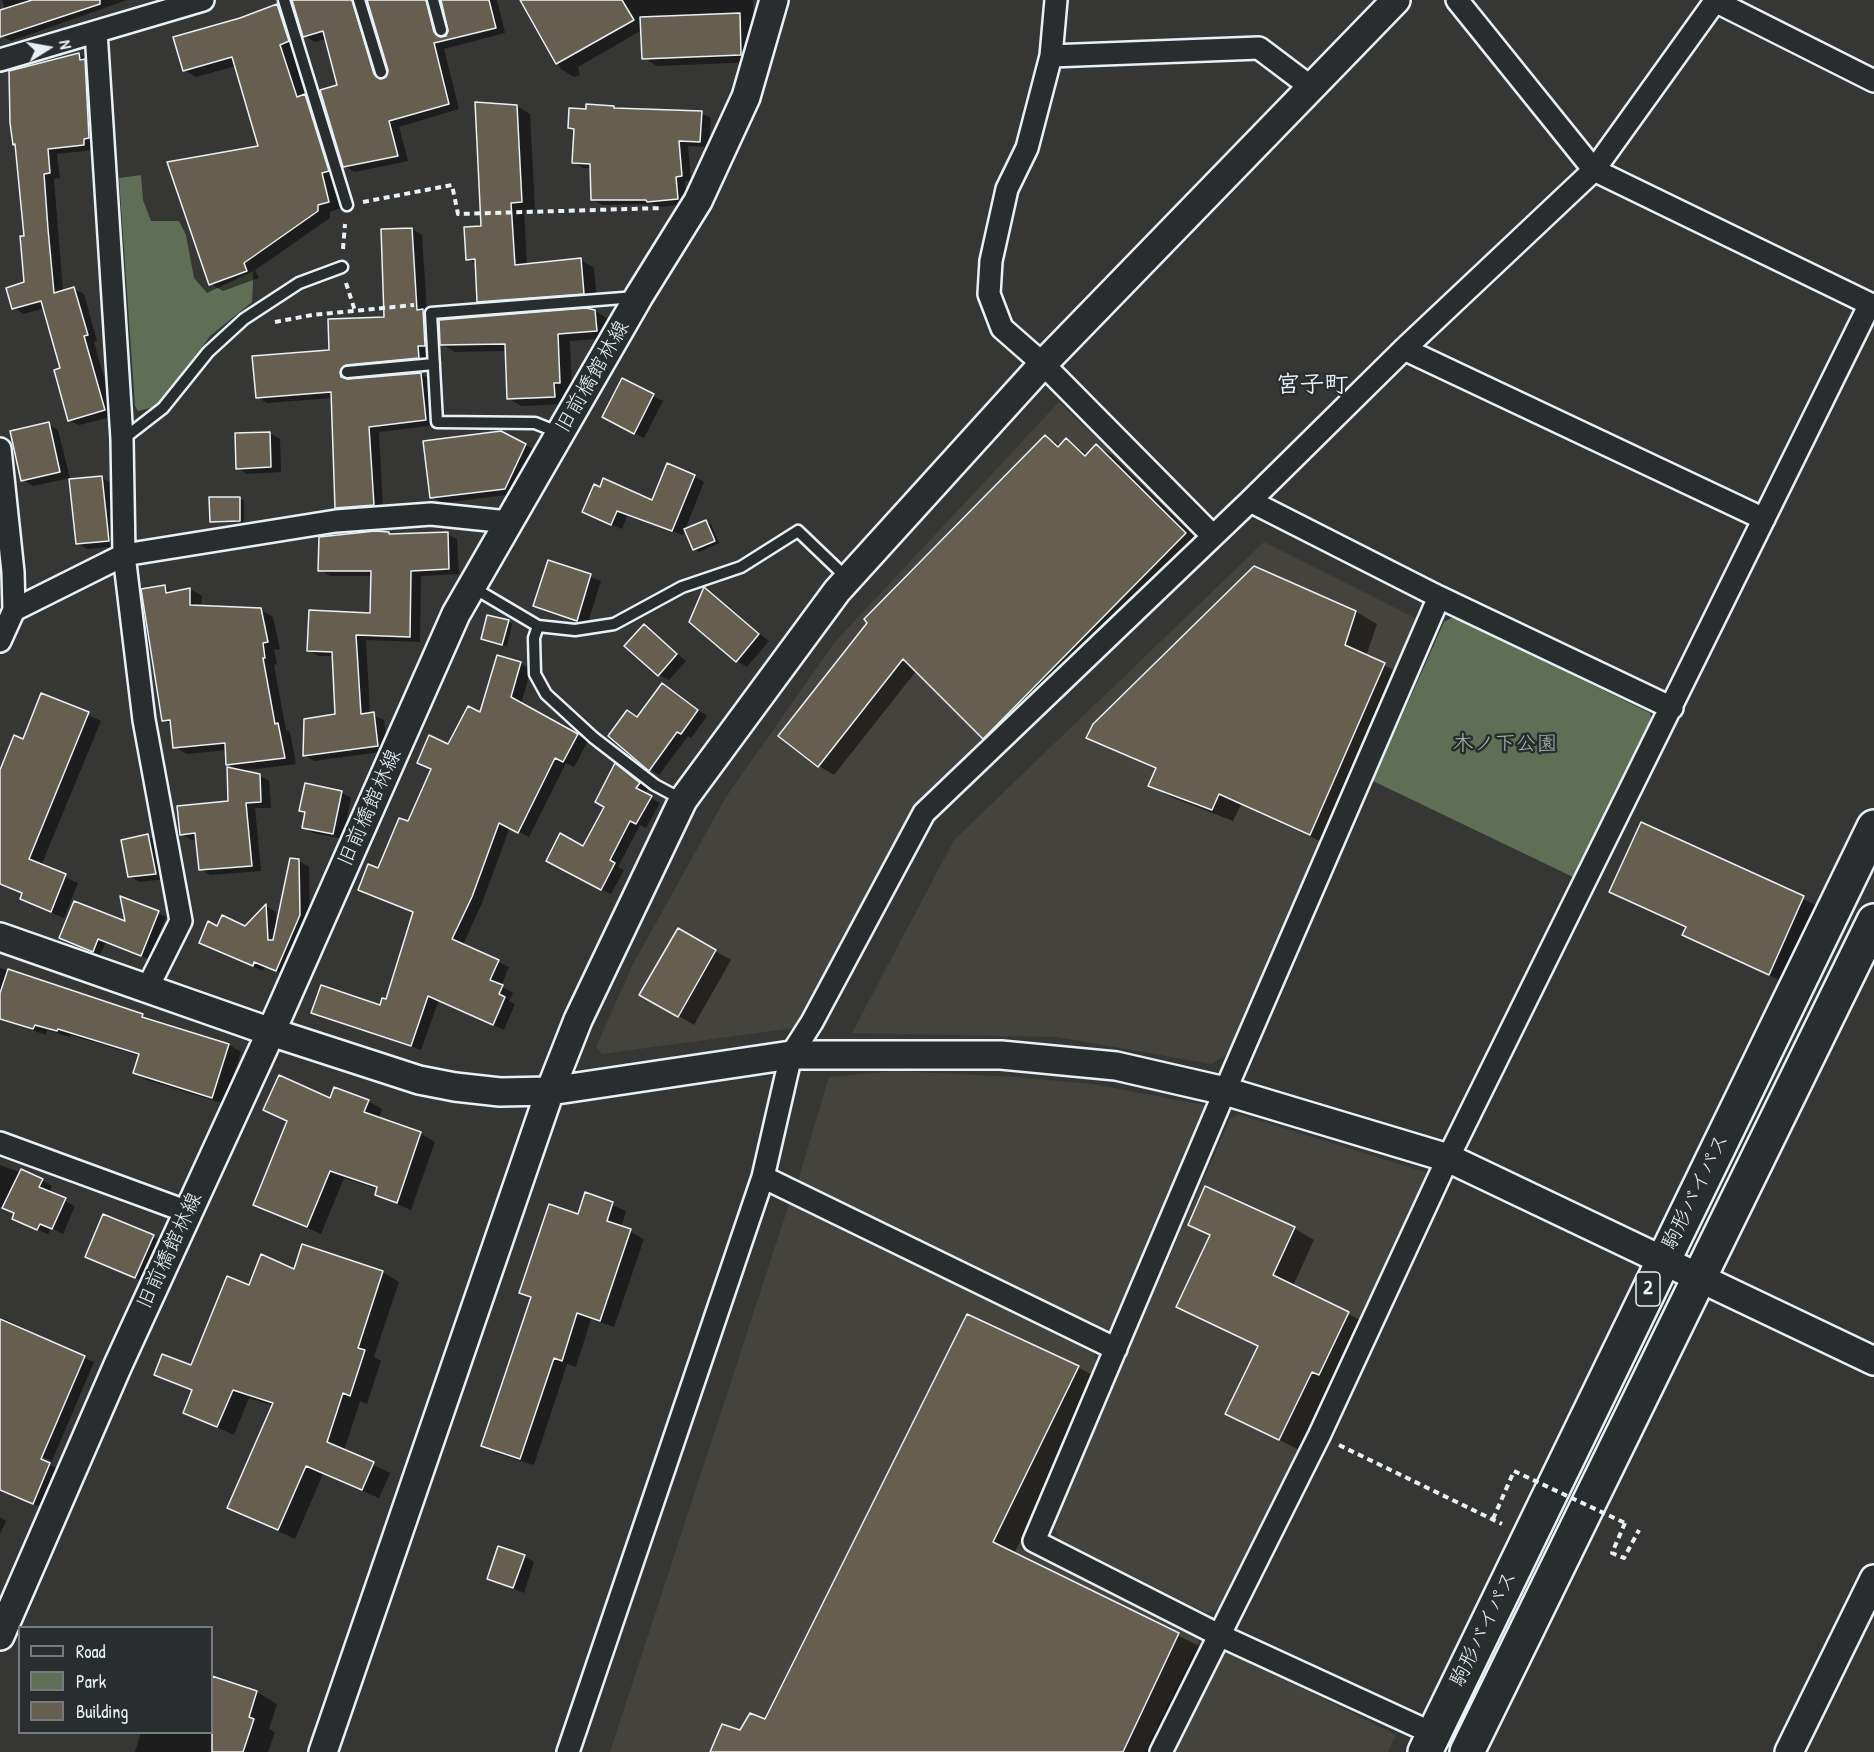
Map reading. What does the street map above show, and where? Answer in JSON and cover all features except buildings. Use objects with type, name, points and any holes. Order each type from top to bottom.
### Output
[{"type":"main road","name":"駒形バイパス","points":[[1429,1743],[1874,826]]},
{"type":"main road","name":"駒形バイパス","points":[[1467,1752],[1874,921]]},
{"type":"street","points":[[0,60],[203,0]]},
{"type":"street","name":"旧前橋館林線","points":[[0,1636],[456,614],[639,296],[694,207],[746,98],[774,0]]},
{"type":"street","points":[[1056,0],[1051,56],[1028,148],[1006,189],[991,261],[990,294],[1002,328],[1043,364],[1212,535]]},
{"type":"street","points":[[323,1752],[550,1091],[578,1020],[683,800],[848,579],[1043,364],[1396,0]]},
{"type":"street","points":[[1161,1752],[1319,1436],[1448,1158],[1872,305],[1594,171],[1457,0]]},
{"type":"street","points":[[568,1752],[763,1177],[791,1054],[812,1022],[924,813],[1250,501],[1404,349],[1594,171],[1716,0],[1874,81]]},
{"type":"street","points":[[96,32],[122,439],[124,555],[144,720],[181,921],[148,987]]},
{"type":"street","points":[[1051,56],[1259,48],[1312,88]]},
{"type":"street","points":[[1404,349],[1764,519]]},
{"type":"street","points":[[0,449],[13,572],[14,610],[0,641]]},
{"type":"street","points":[[1250,501],[1439,597],[1672,708]]},
{"type":"street","points":[[14,610],[124,555],[336,521],[431,514],[508,522]]},
{"type":"street","points":[[1429,1743],[1034,1541],[1225,1091],[1439,597]]},
{"type":"street","points":[[0,937],[271,1032],[419,1080],[500,1092],[550,1091],[791,1054],[1001,1055],[1116,1066],[1225,1091],[1448,1158],[1874,1361]]},
{"type":"street","points":[[1,1147],[188,1212]]},
{"type":"street","points":[[763,1177],[1116,1349]]},
{"type":"street","points":[[1788,1752],[1874,1579]]},
{"type":"lane","points":[[284,0],[347,205]]},
{"type":"lane","points":[[359,0],[381,72]]},
{"type":"lane","points":[[433,0],[441,30]]},
{"type":"lane","points":[[122,439],[163,408],[208,352],[244,319],[299,283],[342,267]]},
{"type":"lane","points":[[560,433],[535,423],[437,422],[431,313],[639,296]]},
{"type":"lane","points":[[347,372],[434,364]]},
{"type":"lane","points":[[471,587],[538,626],[575,630],[614,624],[682,588],[741,567],[798,531],[848,579]]},
{"type":"lane","points":[[538,626],[534,638],[535,674],[546,694],[594,738],[655,785],[683,800]]},
{"type":"path","points":[[355,311],[342,267],[347,205],[452,185],[458,214],[694,207]]},
{"type":"path","points":[[231,332],[312,315],[430,304],[431,313]]},
{"type":"path","points":[[1319,1436],[1493,1519],[1514,1472],[1625,1523],[1612,1553],[1624,1558],[1639,1530]]},
{"type":"shaded area","points":[[1059,402],[1191,528],[1191,541],[915,806],[794,1028],[602,1054],[596,1047],[633,964],[726,797],[835,642]]},
{"type":"shaded area","points":[[1264,542],[1417,619],[1229,1053],[1212,1064],[1057,1037],[852,1033],[954,840]]},
{"type":"shaded area","points":[[895,1071],[1015,1077],[1092,1084],[1204,1105],[1205,1115],[1114,1325],[1103,1331],[798,1181],[829,1077]]},
{"type":"shaded area","points":[[1238,1114],[1425,1172],[1428,1186],[1223,1608],[1206,1613],[1059,1539],[1052,1523],[1230,1119]]},
{"type":"shaded area","points":[[789,1204],[1094,1352],[1097,1365],[1020,1548],[1198,1636],[1198,1642],[1144,1752],[610,1752]]},
{"type":"shaded area","points":[[1225,1649],[1396,1735],[1388,1752],[1169,1752],[1215,1656]]},
{"type":"green space","points":[[141,175],[143,200],[151,221],[179,221],[186,235],[194,278],[207,293],[253,271],[253,284],[252,302],[210,336],[158,406],[138,411],[135,406],[119,178]]},
{"type":"green space","name":"木ノ下公園","points":[[1453,617],[1650,713],[1653,721],[1573,877],[1373,781],[1444,622]]},
{"type":"district","name":"宮子町","points":[[1312,386]]}]
